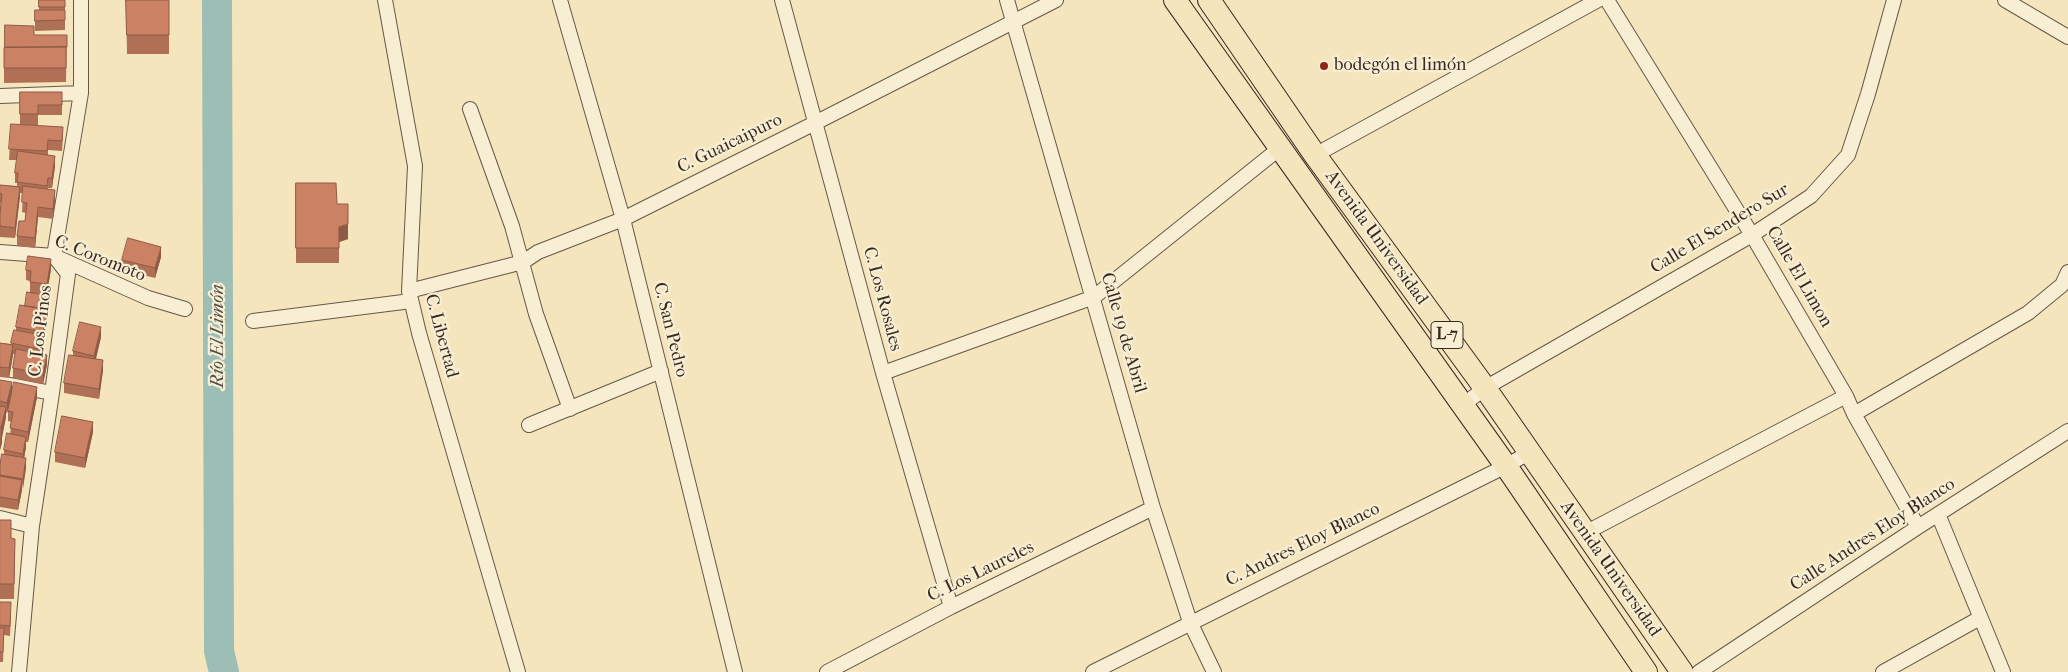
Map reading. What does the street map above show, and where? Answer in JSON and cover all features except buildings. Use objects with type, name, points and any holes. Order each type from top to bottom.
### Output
[{"type":"main road","name":"Avenida Universidad","points":[[1175,0],[1506,466],[1646,672]]},
{"type":"main road","name":"Avenida Universidad","points":[[1209,0],[1315,155],[1485,388],[1682,672]]},
{"type":"street","points":[[54,256],[81,93],[81,0]]},
{"type":"street","name":"C. Libertad","points":[[385,0],[415,166],[410,296],[518,672]]},
{"type":"street","name":"C. San Pedro","points":[[560,0],[623,219],[735,672]]},
{"type":"street","name":"C. Los Rosales","points":[[782,0],[883,373],[951,607]]},
{"type":"street","name":"Calle 19 de Abril","points":[[1007,0],[1094,297],[1153,508],[1190,622],[1214,672]]},
{"type":"street","name":"C. Guaicaipuro","points":[[253,321],[410,296],[523,262],[538,252],[623,219],[815,124],[1056,0]]},
{"type":"street","points":[[1315,155],[1598,0]]},
{"type":"street","name":"Calle El Limon","points":[[1607,0],[1752,235],[1846,396],[1854,414],[1918,527]]},
{"type":"street","name":"Calle El Sendero Sur","points":[[1462,405],[1485,388],[1752,235],[1811,196],[1848,155],[1868,94],[1894,0]]},
{"type":"street","points":[[2005,0],[2068,37]]},
{"type":"street","points":[[0,96],[81,93]]},
{"type":"street","points":[[470,110],[523,262],[536,314],[570,408]]},
{"type":"street","points":[[883,373],[1094,297],[1280,148]]},
{"type":"street","name":"C. Coromoto","points":[[0,252],[54,256],[148,298],[185,308]]},
{"type":"street","name":"C. Los Pinos","points":[[19,672],[32,526],[68,274],[54,256]]},
{"type":"street","points":[[1854,414],[2028,313],[2062,285],[2068,272]]},
{"type":"street","points":[[529,425],[661,370]]},
{"type":"street","points":[[0,383],[52,393]]},
{"type":"street","points":[[1586,533],[1846,396]]},
{"type":"street","name":"Calle Andres Eloy Blanco","points":[[1699,672],[1918,527],[2068,431]]},
{"type":"street","name":"C. Andres Eloy Blanco","points":[[1093,672],[1506,466],[1530,452]]},
{"type":"street","name":"C. Los Laureles","points":[[828,672],[951,607],[1153,508]]},
{"type":"street","points":[[1938,514],[2003,672]]},
{"type":"street","points":[[0,518],[32,526]]},
{"type":"street","points":[[1884,672],[1980,618]]},
{"type":"waterway","name":"Río El Limón","points":[[217,0],[219,651],[224,672]]},
{"type":"place","name":"bodegón el limón","points":[[1324,66]]}]
